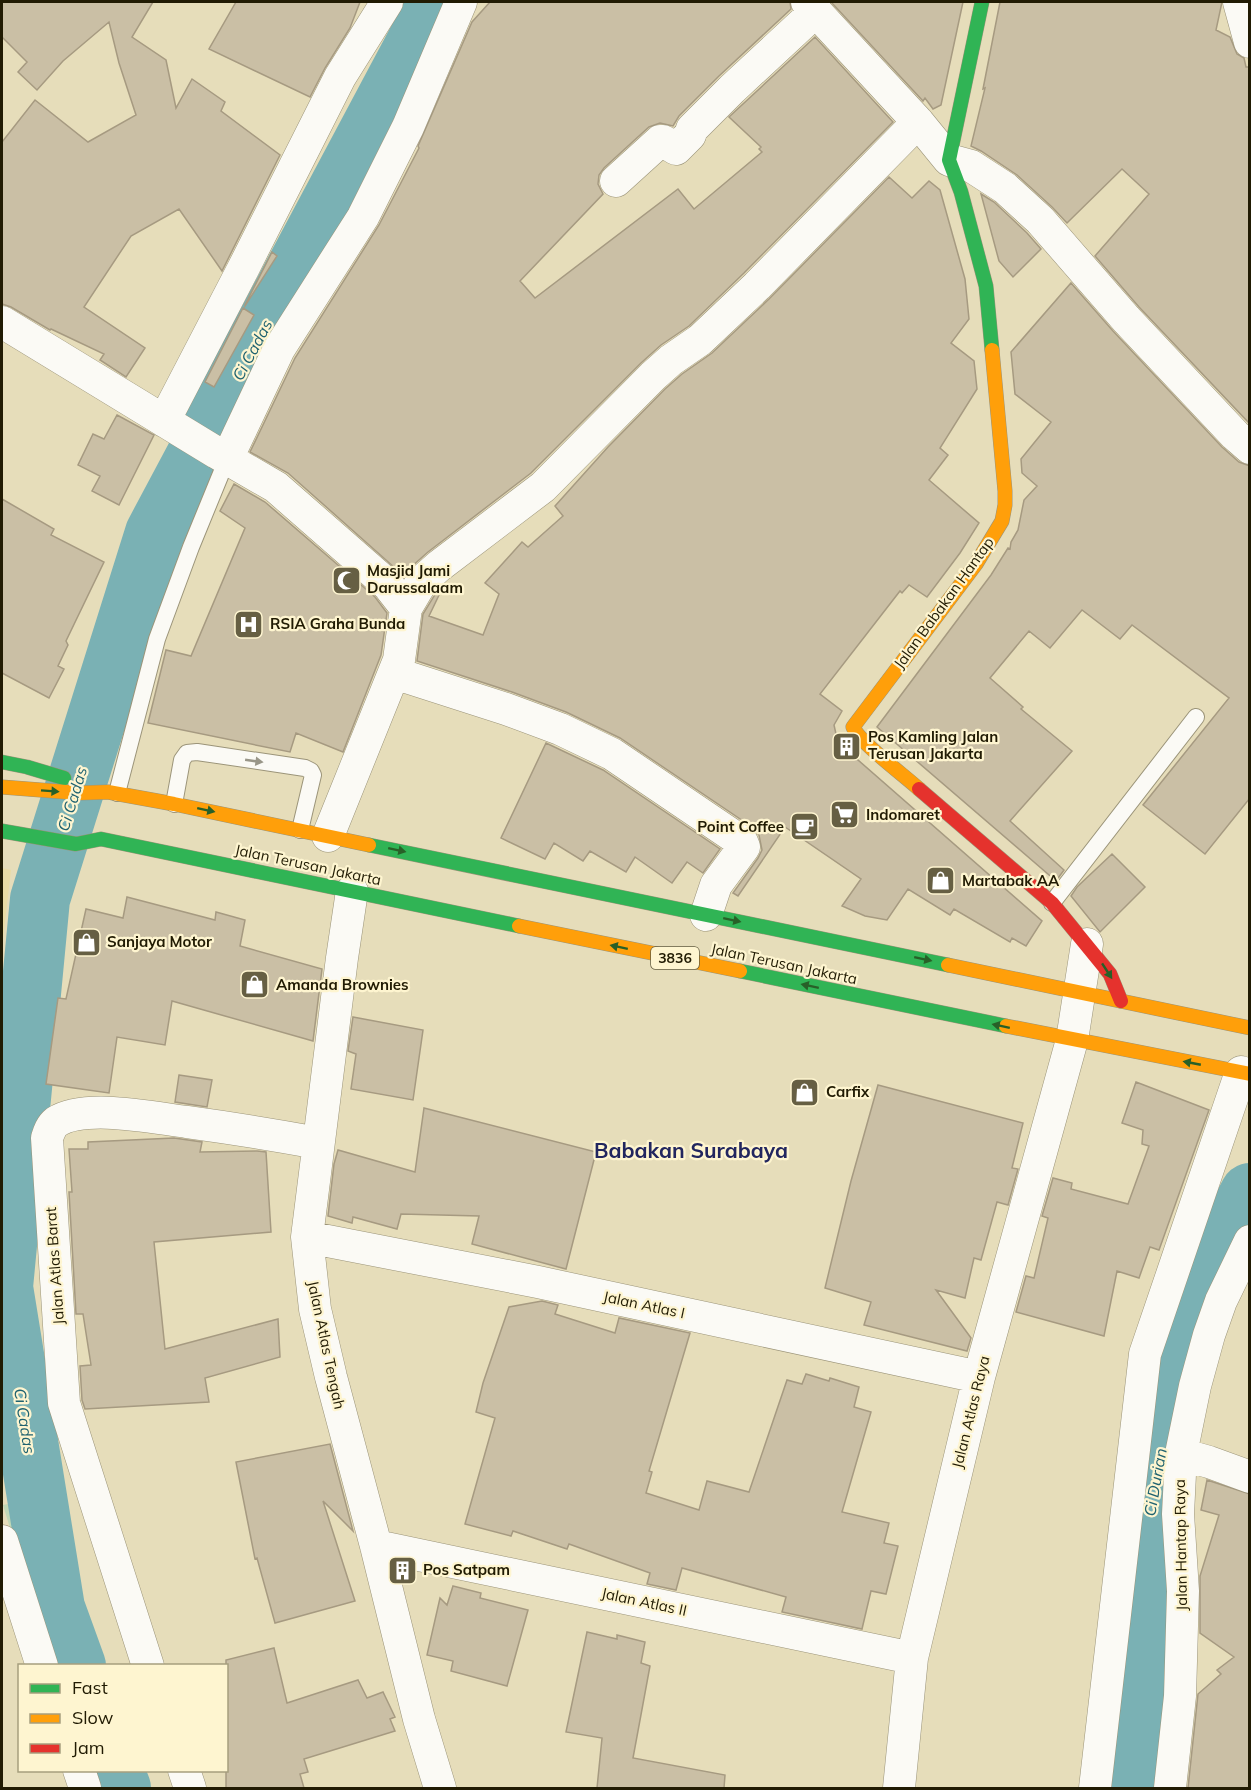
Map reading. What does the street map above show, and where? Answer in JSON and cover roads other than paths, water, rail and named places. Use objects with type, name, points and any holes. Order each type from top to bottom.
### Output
[{"type":"main road","points":[[950,155],[982,2]]},
{"type":"main road","name":"Jalan Babakan Hantap","points":[[950,155],[986,286],[1005,505],[1002,521],[976,564],[853,727],[855,732],[875,751],[1052,903],[1110,974],[1121,1000]]},
{"type":"main road","points":[[2,762],[27,767],[81,788]]},
{"type":"main road","points":[[2,787],[81,788],[174,804],[1250,1028]]},
{"type":"main road","name":"Jalan Terusan Jakarta","points":[[87,829],[101,839]]},
{"type":"main road","name":"Jalan Terusan Jakarta","points":[[2,831],[76,844],[101,839],[1072,1040],[1245,1073]]},
{"type":"street","points":[[166,422],[340,77],[387,2]]},
{"type":"street","points":[[222,456],[279,349],[363,218],[408,127],[461,2]]},
{"type":"street","points":[[1239,2],[1250,42]]},
{"type":"street","points":[[616,181],[660,141],[676,149],[690,135],[692,129],[732,89],[830,16],[918,122],[950,155],[1005,188],[1040,220],[1126,319],[1235,435],[1250,448]]},
{"type":"street","points":[[314,833],[394,673],[399,660],[406,608],[422,582],[439,566],[543,487],[670,360],[700,339],[757,286],[918,122]]},
{"type":"street","points":[[2,322],[276,487],[388,585],[406,608]]},
{"type":"street","points":[[394,673],[560,729],[612,754],[742,842],[744,847],[716,885],[706,915]]},
{"type":"street","name":"Jalan Atlas Tengah","points":[[352,891],[307,1237],[315,1309],[331,1377],[376,1546],[418,1719],[440,1788]]},
{"type":"street","points":[[1081,992],[1087,944]]},
{"type":"street","name":"Jalan Atlas Raya","points":[[899,1788],[912,1658],[979,1377],[1072,1040],[1081,992]]},
{"type":"street","points":[[1095,1788],[1145,1354],[1245,1073]]},
{"type":"street","name":"Jalan Atlas Barat","points":[[148,1664],[64,1403],[47,1138],[49,1130],[56,1122],[70,1117],[90,1113],[122,1113],[318,1143]]},
{"type":"street","name":"Jalan Atlas I","points":[[307,1237],[561,1287],[979,1377]]},
{"type":"street","name":"Jalan Hantap Raya","points":[[1170,1788],[1180,1696],[1183,1592],[1178,1514],[1181,1454],[1195,1386],[1209,1335],[1221,1300],[1250,1241]]},
{"type":"street","points":[[1181,1454],[1250,1477]]},
{"type":"street","points":[[2,1541],[42,1664]]},
{"type":"street","name":"Jalan Atlas II","points":[[376,1546],[912,1658]]},
{"type":"street","points":[[80,1772],[85,1788]]},
{"type":"street","points":[[185,1772],[190,1788]]},
{"type":"lane","points":[[112,793],[157,639],[222,456]]},
{"type":"lane","points":[[1052,903],[1196,717]]},
{"type":"lane","points":[[174,804],[182,760],[187,753],[197,752],[305,768],[313,775],[314,833]]},
{"type":"waterway","name":"Ci Cadas","points":[[75,1664],[55,1608],[3,1287],[40,899],[155,533],[438,2]]},
{"type":"waterway","name":"Ci Durian","points":[[1127,1788],[1149,1506],[1191,1303],[1250,1193]]},
{"type":"waterway","name":"Ci Cadas","points":[[115,1772],[121,1788]]},
{"type":"place","name":"Masjid Jami Darussalaam","points":[[346,580]]},
{"type":"place","name":"RSIA Graha Bunda","points":[[249,624]]},
{"type":"place","name":"Pos Kamling Jalan Terusan Jakarta","points":[[847,746]]},
{"type":"place","name":"Indomaret","points":[[845,815]]},
{"type":"place","name":"Point Coffee","points":[[805,827]]},
{"type":"place","name":"Martabak AA","points":[[941,881]]},
{"type":"place","name":"Sanjaya Motor","points":[[86,942]]},
{"type":"place","name":"Amanda Brownies","points":[[255,985]]},
{"type":"place","name":"Carfix","points":[[805,1092]]},
{"type":"place","name":"Pos Satpam","points":[[402,1570]]},
{"type":"district","name":"Babakan Surabaya","points":[[691,1151]]}]
